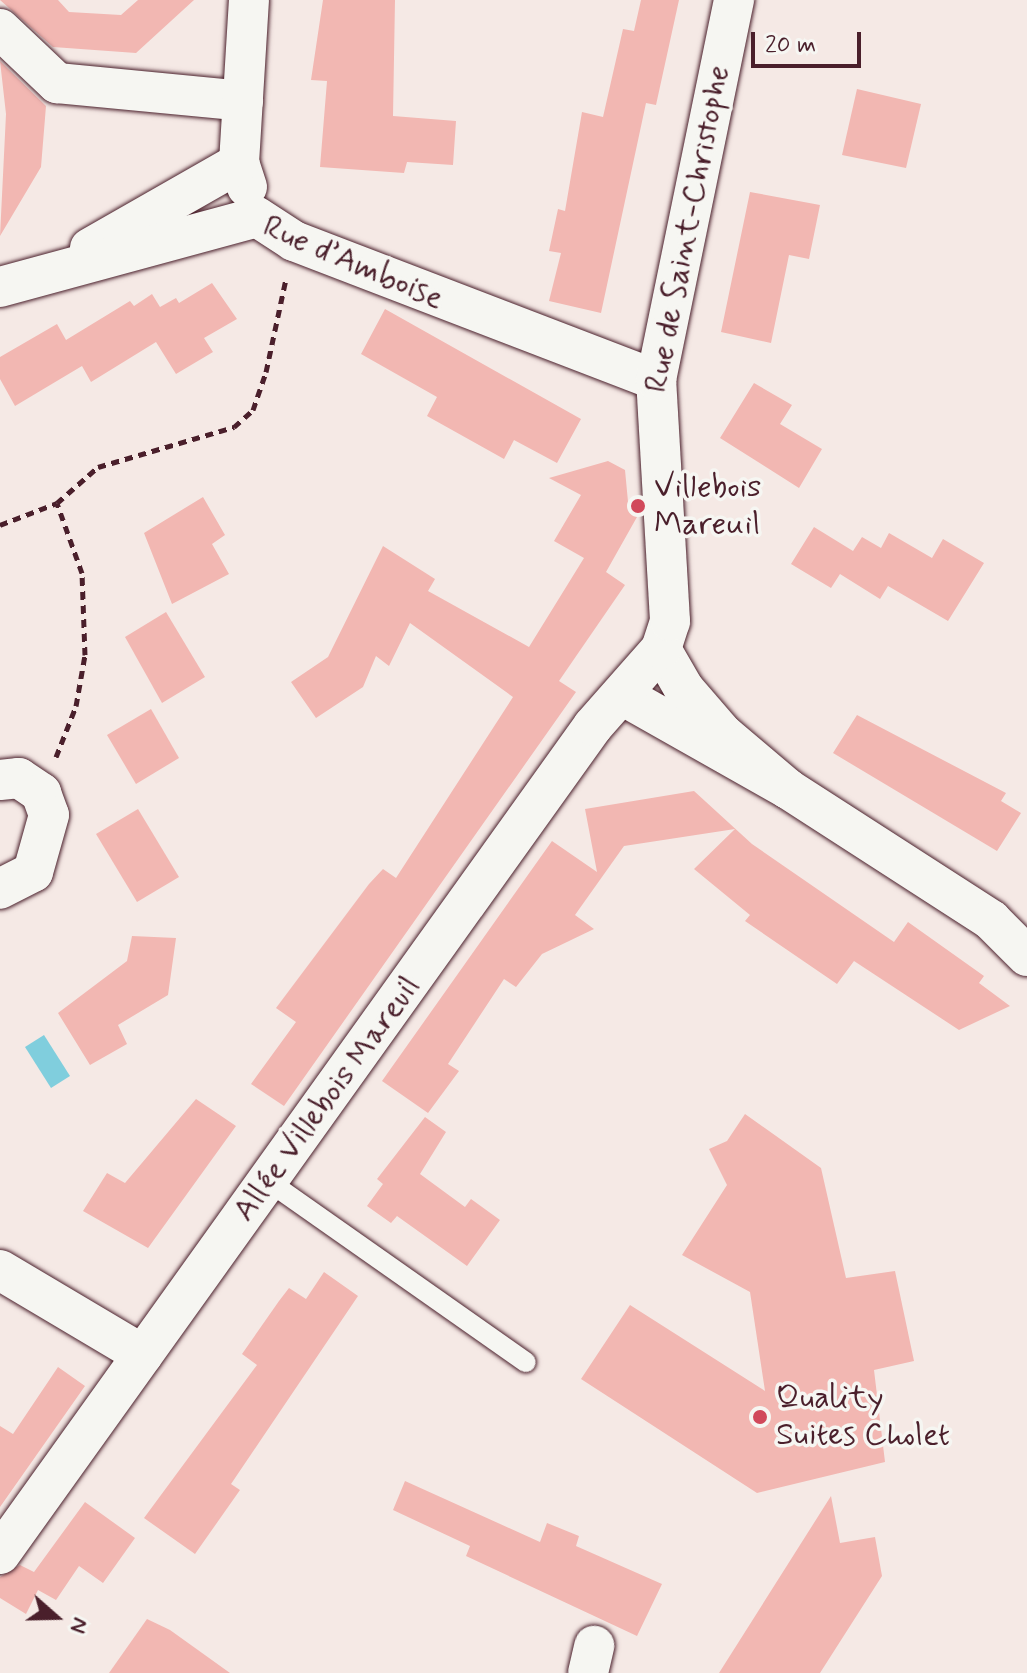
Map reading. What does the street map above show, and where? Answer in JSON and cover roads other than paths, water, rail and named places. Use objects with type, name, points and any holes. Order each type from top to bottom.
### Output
[{"type":"street","points":[[249,0],[239,163],[257,217]]},
{"type":"street","name":"Rue de Saint-Christophe","points":[[661,649],[670,621],[656,380],[734,0]]},
{"type":"street","points":[[0,29],[57,83],[243,101]]},
{"type":"street","name":"Rue d’Amboise","points":[[45,273],[239,163]]},
{"type":"street","name":"Rue d’Amboise","points":[[0,287],[257,217],[294,241],[656,380]]},
{"type":"street","points":[[661,649],[684,689],[723,734],[788,789]]},
{"type":"street","name":"Allée Villebois Mareuil","points":[[0,1554],[622,695],[661,649]]},
{"type":"street","points":[[622,695],[788,789],[991,920],[1022,950]]},
{"type":"street","points":[[0,780],[19,778],[41,793],[49,815],[47,842],[33,872],[0,889]]},
{"type":"street","points":[[0,1270],[143,1355]]},
{"type":"lane","points":[[268,1181],[526,1362]]},
{"type":"water","points":[[44,1035],[70,1076],[51,1088],[25,1047]]},
{"type":"place","name":"Villebois Mareuil","points":[[638,506]]},
{"type":"place","name":"Quality Suites Cholet","points":[[760,1417]]}]
